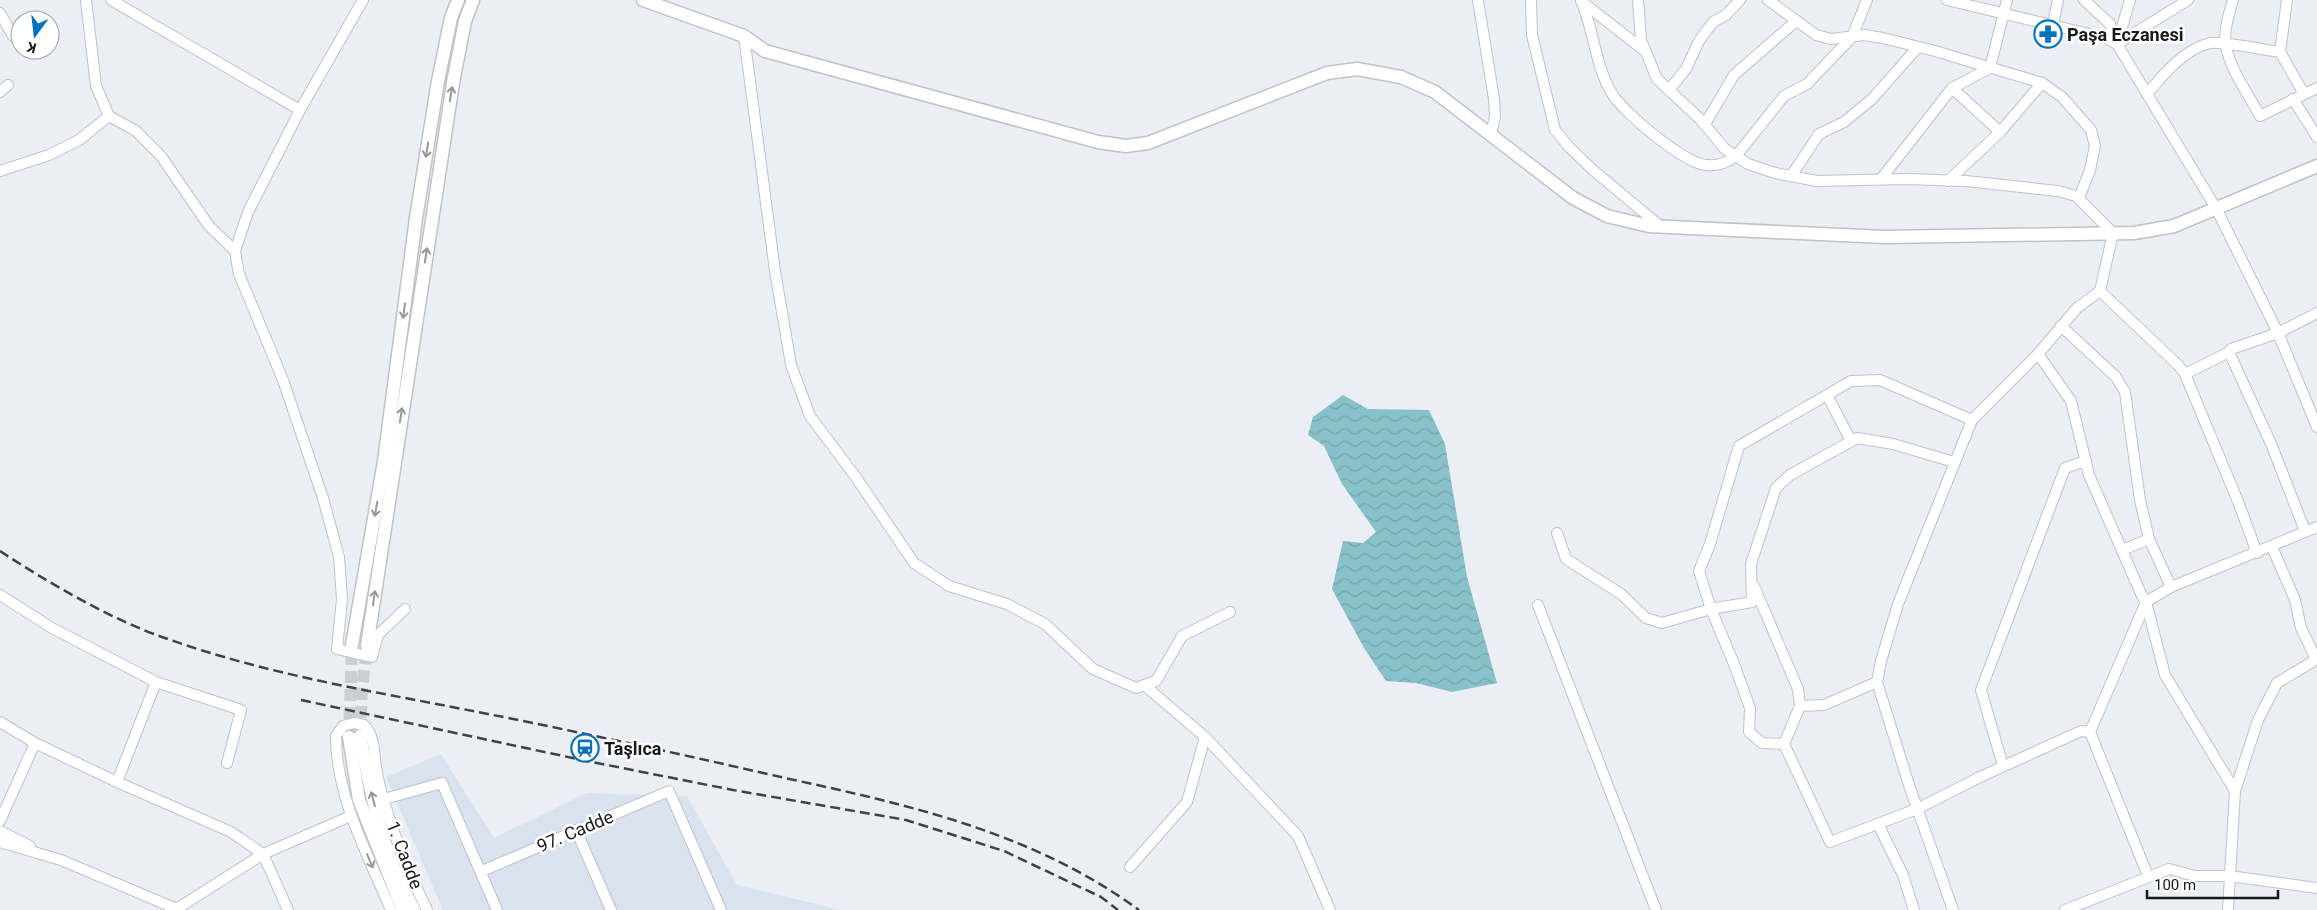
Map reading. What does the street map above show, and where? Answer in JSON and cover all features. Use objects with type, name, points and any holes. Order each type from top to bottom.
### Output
[{"type":"main road","points":[[352,645],[384,461],[417,208],[438,81],[451,18],[458,0]]},
{"type":"main road","points":[[367,646],[451,93],[465,21],[473,0]]},
{"type":"main road","points":[[643,0],[744,36],[766,50],[1098,142],[1126,146],[1148,143],[1327,73],[1357,69],[1401,77],[1435,92],[1573,198],[1607,216],[1660,226],[1884,237],[2134,233],[2174,226],[2217,210],[2317,166]]},
{"type":"main road","points":[[403,910],[359,800],[355,736],[383,836],[414,910]]},
{"type":"street","points":[[86,0],[96,86],[109,116],[136,131],[161,156],[209,226],[235,251]]},
{"type":"street","points":[[111,0],[300,110]]},
{"type":"street","points":[[363,0],[300,110],[248,212],[235,251],[239,274],[283,380],[330,523],[339,557],[342,598],[337,649],[372,657],[378,635],[405,609]]},
{"type":"street","points":[[451,0],[451,18]]},
{"type":"street","points":[[1478,0],[1496,116],[1491,135]]},
{"type":"street","points":[[1531,0],[1532,35],[1555,130],[1569,147],[1594,170],[1660,226]]},
{"type":"street","points":[[1581,0],[1646,52]]},
{"type":"street","points":[[1581,0],[1600,62],[1613,95],[1647,131],[1694,161],[1706,166],[1729,161],[1736,156],[1784,96],[1807,84],[1852,37],[1867,0]]},
{"type":"street","points":[[1638,0],[1641,40],[1657,79],[1705,124],[1725,149],[1748,164],[1817,181],[1881,178],[1948,181],[2058,191],[2079,198],[2113,233],[2100,291],[2077,308],[2038,354],[1972,420],[1954,462],[1929,531],[1898,604],[1877,682],[1917,809],[1953,910]]},
{"type":"street","points":[[1669,90],[1686,68],[1699,40],[1713,22],[1726,15],[1740,0]]},
{"type":"street","points":[[1768,0],[1816,35],[1831,39],[1864,35],[1883,38],[2042,83],[2062,97],[2091,130],[2095,146],[2090,170],[2079,198]]},
{"type":"street","points":[[1947,0],[2053,24],[2106,38],[2117,44]]},
{"type":"street","points":[[1881,178],[1952,88],[1990,68],[2007,0]]},
{"type":"street","points":[[2053,24],[2058,0]]},
{"type":"street","points":[[2084,0],[2110,24],[2117,44],[2217,210],[2278,333],[2317,427]]},
{"type":"street","points":[[2117,44],[2130,0]]},
{"type":"street","points":[[2117,44],[2188,0]]},
{"type":"street","points":[[2233,0],[2225,45],[2238,75],[2260,116],[2317,88]]},
{"type":"street","points":[[2287,0],[2280,52],[2304,94]]},
{"type":"street","points":[[0,13],[10,31]]},
{"type":"street","points":[[1705,124],[1734,75],[1796,20]]},
{"type":"street","points":[[744,36],[776,272],[791,365],[810,416],[855,476],[914,563],[949,586],[1007,604],[1045,624],[1093,669],[1136,688],[1156,680],[1182,636],[1230,612]]},
{"type":"street","points":[[2147,94],[2169,68],[2195,50],[2211,43],[2280,52]]},
{"type":"street","points":[[1791,176],[1819,134],[1844,122],[1872,99],[1918,48]]},
{"type":"street","points":[[1948,181],[2000,132],[2042,83]]},
{"type":"street","points":[[1952,88],[2000,132]]},
{"type":"street","points":[[2293,99],[2317,137]]},
{"type":"street","points":[[0,171],[49,155],[78,140],[109,116]]},
{"type":"street","points":[[2100,291],[2179,366],[2185,374],[2240,504],[2257,553]]},
{"type":"street","points":[[2185,374],[2231,349],[2278,333],[2317,313]]},
{"type":"street","points":[[2061,326],[2116,377],[2124,392],[2140,500],[2149,539],[2171,587]]},
{"type":"street","points":[[2228,352],[2272,446],[2305,531]]},
{"type":"street","points":[[2038,354],[2071,401],[2089,475],[2146,602],[2165,676],[2235,791]]},
{"type":"street","points":[[1784,744],[1762,743],[1749,732],[1750,708],[1734,664],[1710,609],[1699,571],[1710,544],[1739,446],[1851,381],[1880,380],[1972,420]]},
{"type":"street","points":[[1827,395],[1851,441]]},
{"type":"street","points":[[1557,533],[1566,559],[1621,594],[1646,618],[1662,622],[1710,609],[1752,602],[1751,564],[1776,488],[1790,475],[1851,441],[1858,438],[1893,444],[1954,462]]},
{"type":"street","points":[[2003,766],[1981,690],[2066,468],[2086,460]]},
{"type":"street","points":[[2148,876],[2090,732],[2146,602],[2171,587],[2317,527]]},
{"type":"street","points":[[2122,550],[2149,539]]},
{"type":"street","points":[[2228,910],[2235,791],[2258,720],[2277,683],[2316,659],[2301,628],[2295,600],[2272,547]]},
{"type":"street","points":[[1752,580],[1798,689],[1800,706],[1784,744],[1830,842],[1917,809],[2003,766],[2080,732],[2090,732]]},
{"type":"street","points":[[0,595],[52,628],[156,682],[241,710],[226,764]]},
{"type":"street","points":[[1538,605],[1656,910]]},
{"type":"street","points":[[116,782],[156,682]]},
{"type":"street","points":[[1800,706],[1824,704],[1877,682]]},
{"type":"street","points":[[1144,685],[1205,737],[1298,836],[1330,910]]},
{"type":"street","points":[[0,722],[35,743],[116,782],[231,832],[263,854],[288,910]]},
{"type":"street","name":"1. Cadde","points":[[351,816],[336,736],[343,726],[354,723],[364,725],[368,730],[384,799],[412,878],[427,910]]},
{"type":"street","points":[[1130,867],[1187,802],[1205,737]]},
{"type":"street","points":[[0,821],[35,743]]},
{"type":"street","points":[[384,799],[442,783],[498,910]]},
{"type":"street","name":"97. Cadde","points":[[482,871],[669,791],[721,910]]},
{"type":"street","points":[[0,831],[60,860],[176,909],[263,854],[351,816],[391,910]]},
{"type":"street","points":[[1878,824],[1902,876],[1914,910]]},
{"type":"street","points":[[576,830],[611,910]]},
{"type":"street","points":[[0,842],[60,860]]},
{"type":"street","points":[[2065,910],[2169,869],[2194,876],[2229,876],[2317,888]]},
{"type":"shaded area","points":[[441,754],[494,838],[587,793],[687,796],[737,885],[841,910],[443,910],[386,777]]},
{"type":"water","points":[[1343,395],[1368,409],[1429,410],[1445,444],[1467,577],[1497,683],[1452,692],[1416,683],[1386,681],[1364,648],[1332,589],[1343,541],[1363,543],[1376,532],[1342,484],[1324,446],[1308,435],[1313,417]]},
{"type":"tunnel","points":[[349,737],[352,645]]},
{"type":"tunnel","points":[[360,736],[362,689],[367,646]]},
{"type":"railway","points":[[0,551],[102,611],[165,638],[204,651],[323,682],[634,744],[832,788],[924,811],[970,825],[1057,861],[1099,883],[1139,910]]},
{"type":"railway","points":[[301,700],[733,790],[906,820],[1004,851],[1101,897],[1118,910]]},
{"type":"place","name":"Paşa Eczanesi","points":[[2048,34]]},
{"type":"place","name":"Taşlıca","points":[[585,748]]}]
